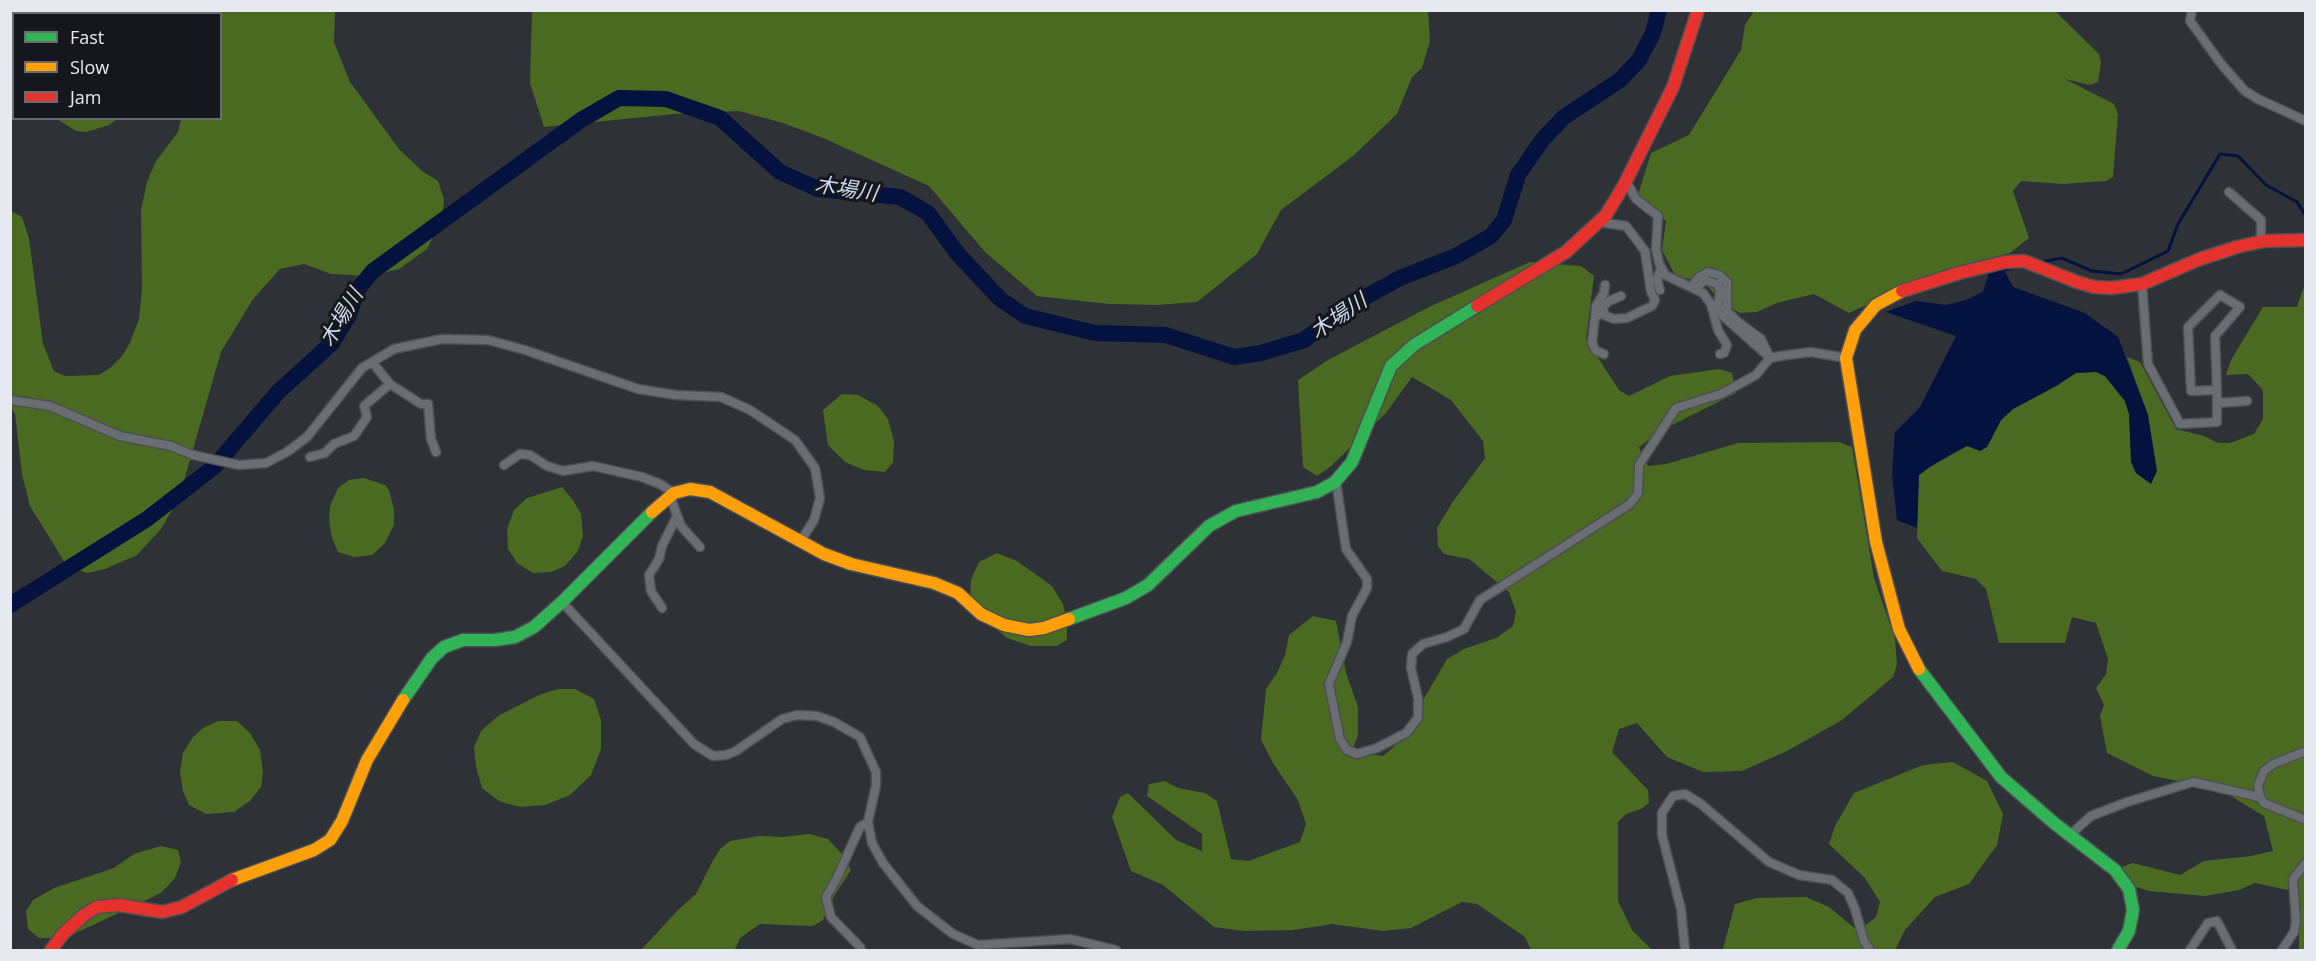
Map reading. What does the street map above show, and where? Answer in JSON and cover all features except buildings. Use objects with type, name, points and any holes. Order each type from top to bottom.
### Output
[{"type":"street","points":[[51,951],[63,934],[84,915],[97,908],[119,905],[162,912],[182,907],[240,874],[314,850],[330,840],[342,821],[367,760],[413,683],[432,658],[444,646],[463,640],[516,638],[534,627],[672,495],[690,489],[710,492],[824,554],[851,564],[934,583],[958,593],[981,614],[1004,625],[1029,630],[1044,628],[1126,598],[1148,585],[1209,526],[1236,511],[1317,492],[1336,481],[1352,462],[1391,366],[1414,345],[1566,252],[1606,215],[1626,181],[1672,87],[1698,10]]},
{"type":"street","points":[[2192,10],[2190,21],[2222,65],[2245,91],[2306,121]]},
{"type":"street","points":[[1626,181],[1636,199],[1658,216],[1656,249],[1665,275],[1703,293],[1710,304],[1718,330],[1727,345],[1724,353],[1720,354]]},
{"type":"street","points":[[2229,192],[2261,220],[2261,241]]},
{"type":"street","points":[[1599,222],[1626,226],[1645,251],[1651,292],[1655,300],[1652,306],[1627,318],[1614,319],[1604,315],[1603,307],[1609,301],[1621,296]]},
{"type":"street","points":[[2118,951],[2129,931],[2133,910],[2129,890],[2115,870],[2001,777],[1918,668],[1899,628],[1876,542],[1846,358],[1855,330],[1876,305],[1900,292],[1959,273],[2005,262],[2024,261],[2094,287],[2142,284],[2237,246],[2261,241],[2306,240]]},
{"type":"street","points":[[1647,267],[1660,266]]},
{"type":"street","points":[[1660,266],[1657,279],[1660,290]]},
{"type":"street","points":[[1693,288],[1699,277],[1708,272],[1719,275],[1727,282],[1727,311],[1761,339],[1770,358]]},
{"type":"street","points":[[2142,284],[2148,364],[2180,424],[2217,423],[2217,390],[2215,336],[2240,307],[2220,295],[2188,327],[2191,391],[2217,390]]},
{"type":"street","points":[[1604,354],[1596,351],[1592,343],[1596,306],[1604,292],[1605,285]]},
{"type":"street","points":[[1595,317],[1604,312]]},
{"type":"street","points":[[10,400],[50,406],[120,436],[171,446],[193,455],[239,465],[266,463],[288,452],[307,437],[362,368],[394,349],[442,339],[488,340],[525,350],[638,389],[676,395],[722,396],[750,410],[795,440],[815,468],[820,498],[814,520],[800,542]]},
{"type":"street","points":[[1336,481],[1346,549],[1367,579],[1367,588],[1352,616],[1347,642],[1329,684],[1340,739],[1347,750],[1357,754],[1377,748],[1406,734],[1418,718],[1418,698],[1411,668],[1412,654],[1423,644],[1464,629],[1480,600],[1630,504],[1638,493],[1639,465],[1676,408],[1730,390],[1756,375],[1770,358],[1811,352],[1846,358]]},
{"type":"street","points":[[372,362],[390,384],[421,404],[428,404],[431,439],[436,452]]},
{"type":"street","points":[[310,457],[325,453],[334,444],[354,436],[367,417],[364,406],[390,384]]},
{"type":"street","points":[[2217,403],[2247,402]]},
{"type":"street","points":[[504,465],[520,454],[530,455],[547,466],[563,471],[593,466],[642,477],[660,484],[672,495],[681,526],[700,547]]},
{"type":"street","points":[[662,608],[651,591],[649,575],[659,559],[662,546],[677,516]]},
{"type":"street","points":[[562,602],[694,744],[713,756],[736,751],[782,719],[797,715],[817,716],[834,722],[860,737],[876,772],[876,785],[868,822],[872,843],[883,862],[917,906],[953,934],[966,942],[978,945],[1070,939],[1116,951]]},
{"type":"street","points":[[2260,797],[2258,785],[2264,771],[2273,764],[2306,751]]},
{"type":"street","points":[[2070,835],[2091,816],[2127,802],[2193,782],[2260,797],[2271,807],[2306,820]]},
{"type":"street","points":[[1685,951],[1681,909],[1662,835],[1662,813],[1673,796],[1685,794],[1701,804],[1769,862],[1799,875],[1832,880],[1848,893],[1856,909],[1864,941],[1870,951]]},
{"type":"street","points":[[861,951],[860,947],[831,917],[826,897],[860,827],[868,822]]},
{"type":"street","points":[[2282,951],[2294,932],[2296,921],[2293,879],[2306,863]]},
{"type":"street","points":[[2190,951],[2208,923],[2217,921],[2232,951]]},
{"type":"green space","points":[[1428,10],[1430,41],[1422,68],[1412,77],[1397,114],[1353,156],[1281,210],[1257,254],[1197,302],[1157,305],[1109,304],[1037,296],[985,252],[929,186],[823,138],[783,123],[739,111],[674,114],[544,127],[530,83],[532,11]]},
{"type":"green space","points":[[117,11],[335,11],[334,42],[350,82],[399,149],[422,171],[438,181],[444,199],[442,219],[427,249],[399,269],[369,276],[331,274],[304,264],[280,269],[253,299],[221,352],[179,498],[161,529],[137,555],[105,569],[87,573],[67,566],[30,506],[22,474],[15,414],[11,408],[11,211],[22,217],[29,238],[43,344],[54,371],[65,376],[99,375],[122,356],[130,343],[139,319],[142,289],[141,210],[147,182],[156,161],[178,132],[181,120],[222,120],[222,12]]},
{"type":"green space","points":[[1754,11],[2055,11],[2099,54],[2101,63],[2098,82],[2090,85],[2065,79],[2114,104],[2118,114],[2113,177],[2106,181],[2062,184],[2021,181],[2013,191],[2029,238],[2010,253],[1943,270],[1849,313],[1814,294],[1777,303],[1757,312],[1740,313],[1720,301],[1706,284],[1675,275],[1662,250],[1666,221],[1638,195],[1651,153],[1689,135],[1741,50],[1745,25]]},
{"type":"green space","points":[[59,120],[116,120],[109,125],[86,132],[76,131]]},
{"type":"green space","points":[[1530,262],[1581,266],[1594,276],[1586,339],[1619,390],[1629,396],[1670,376],[1719,369],[1732,373],[1736,393],[1660,431],[1639,447],[1648,466],[1666,464],[1738,443],[1839,442],[1852,447],[1874,578],[1895,639],[1897,664],[1893,677],[1842,720],[1787,751],[1742,771],[1703,772],[1667,757],[1637,723],[1619,729],[1612,752],[1648,790],[1649,803],[1641,809],[1626,814],[1618,822],[1618,901],[1632,930],[1652,950],[1531,950],[1525,937],[1477,904],[1462,902],[1411,928],[1383,931],[1332,924],[1293,930],[1244,931],[1214,927],[1163,885],[1131,871],[1112,817],[1120,797],[1128,793],[1176,840],[1202,851],[1202,834],[1147,796],[1149,784],[1165,781],[1178,788],[1205,793],[1217,801],[1231,859],[1248,861],[1300,842],[1306,824],[1298,800],[1273,763],[1261,740],[1266,689],[1285,655],[1289,635],[1313,616],[1336,621],[1346,673],[1358,707],[1358,735],[1352,751],[1383,756],[1398,743],[1447,659],[1464,649],[1496,638],[1513,626],[1516,612],[1509,592],[1469,559],[1444,554],[1438,546],[1437,528],[1485,458],[1483,441],[1451,400],[1412,377],[1386,413],[1330,467],[1317,476],[1303,467],[1298,380],[1328,360],[1429,307]]},
{"type":"green space","points":[[2305,284],[2305,950],[2299,950],[2299,901],[2292,891],[2255,883],[2239,890],[2205,896],[2149,891],[2133,886],[2121,867],[2133,863],[2180,875],[2204,861],[2273,851],[2264,816],[2219,789],[2153,776],[2107,753],[2100,716],[2104,705],[2096,688],[2106,674],[2108,659],[2096,623],[2072,617],[2065,643],[1999,643],[1986,589],[1976,579],[1942,571],[1917,538],[1919,475],[1958,449],[1967,446],[1987,447],[2001,420],[2013,409],[2076,373],[2096,372],[2105,376],[2125,401],[2129,414],[2148,415],[2127,357],[2140,362],[2176,429],[2204,436],[2218,443],[2230,443],[2254,434],[2263,419],[2263,390],[2248,374],[2226,375],[2231,360],[2263,307],[2297,307]]},
{"type":"green space","points":[[842,394],[858,395],[878,406],[888,419],[894,441],[893,462],[885,472],[864,470],[845,462],[828,445],[823,410]]},
{"type":"green space","points":[[364,478],[385,485],[389,490],[394,510],[394,525],[385,543],[372,555],[354,557],[338,552],[332,538],[329,520],[330,506],[338,488],[349,480]]},
{"type":"green space","points":[[562,487],[581,514],[583,536],[578,551],[565,566],[551,572],[533,573],[517,563],[508,549],[507,529],[514,510],[527,498]]},
{"type":"green space","points":[[997,553],[1017,561],[1052,586],[1063,604],[1067,640],[1056,646],[1031,646],[1007,638],[984,618],[970,598],[971,580],[979,562]]},
{"type":"green space","points":[[558,689],[575,689],[594,699],[601,720],[601,749],[591,775],[570,795],[545,805],[520,807],[499,801],[482,788],[476,767],[474,747],[481,731],[498,716],[539,695]]},
{"type":"green space","points":[[218,721],[237,721],[250,733],[260,750],[263,772],[261,787],[250,801],[234,812],[206,814],[189,805],[183,791],[180,772],[183,753],[193,737],[203,728]]},
{"type":"green space","points":[[1953,762],[1987,781],[2003,814],[1997,845],[1969,884],[1935,897],[1905,930],[1895,950],[1723,949],[1735,904],[1757,898],[1806,897],[1829,907],[1858,931],[1876,917],[1880,902],[1865,878],[1829,844],[1835,826],[1854,793],[1923,765]]},
{"type":"green space","points":[[809,834],[828,839],[842,854],[851,870],[834,896],[823,920],[813,926],[760,924],[740,938],[735,950],[641,950],[696,894],[712,862],[721,848],[730,841],[759,836],[783,837]]},
{"type":"green space","points":[[161,846],[178,850],[181,862],[175,878],[161,893],[74,934],[57,938],[39,938],[28,929],[26,911],[33,900],[54,888],[114,868],[134,854]]},
{"type":"shaded area","points":[[2004,270],[2013,287],[2085,313],[2118,337],[2148,415],[2157,471],[2151,484],[2136,473],[2131,462],[2129,414],[2125,401],[2105,376],[2096,372],[2076,373],[2013,409],[2001,420],[1987,447],[1980,451],[1967,446],[1919,475],[1917,528],[1897,520],[1892,474],[1895,432],[1920,407],[1956,336],[1886,312],[1916,301],[1946,305],[1966,300],[1983,292],[1989,273]]},
{"type":"waterway","name":"木場川","points":[[10,605],[147,519],[214,467],[278,392],[332,343],[348,317],[358,289],[373,271],[581,120],[619,98],[666,99],[720,118],[780,172],[818,189],[900,197],[928,213],[957,253],[1000,299],[1025,316],[1095,333],[1166,335],[1234,357],[1261,353],[1304,340],[1351,305],[1400,278],[1456,256],[1491,236],[1504,220],[1518,175],[1543,139],[1564,117],[1620,80],[1639,60],[1653,33],[1659,10]]},
{"type":"waterway","points":[[2041,262],[2062,258],[2092,271],[2121,274],[2168,251],[2178,224],[2220,154],[2238,156],[2266,185],[2297,202],[2306,216]]},
{"type":"waterway","points":[[2003,270],[2017,267]]},
{"type":"traffic: fast","points":[[1069,619],[1126,598],[1148,585],[1209,526],[1236,511],[1317,492],[1335,482],[1352,462],[1391,366],[1414,345],[1477,306]]},
{"type":"traffic: fast","points":[[403,700],[432,658],[444,647],[463,640],[495,640],[515,637],[534,627],[652,512]]},
{"type":"traffic: fast","points":[[1919,669],[2001,777],[2054,823],[2115,870],[2129,889],[2133,910],[2129,931],[2118,950]]},
{"type":"traffic: slow","points":[[1902,291],[1876,305],[1855,330],[1846,358],[1876,542],[1899,629],[1919,669]]},
{"type":"traffic: slow","points":[[652,512],[674,493],[690,489],[710,492],[824,554],[851,564],[934,583],[958,593],[981,614],[1004,625],[1029,630],[1044,628],[1069,619]]},
{"type":"traffic: slow","points":[[232,880],[314,850],[330,840],[342,821],[367,760],[403,700]]},
{"type":"traffic: jam","points":[[1477,306],[1566,252],[1606,215],[1624,185],[1673,87],[1698,10]]},
{"type":"traffic: jam","points":[[1902,291],[1959,273],[2005,262],[2024,261],[2077,282],[2094,287],[2111,288],[2142,284],[2200,259],[2237,247],[2264,241],[2306,240]]},
{"type":"traffic: jam","points":[[51,950],[63,934],[84,915],[97,907],[119,905],[162,912],[182,907],[232,880]]}]
